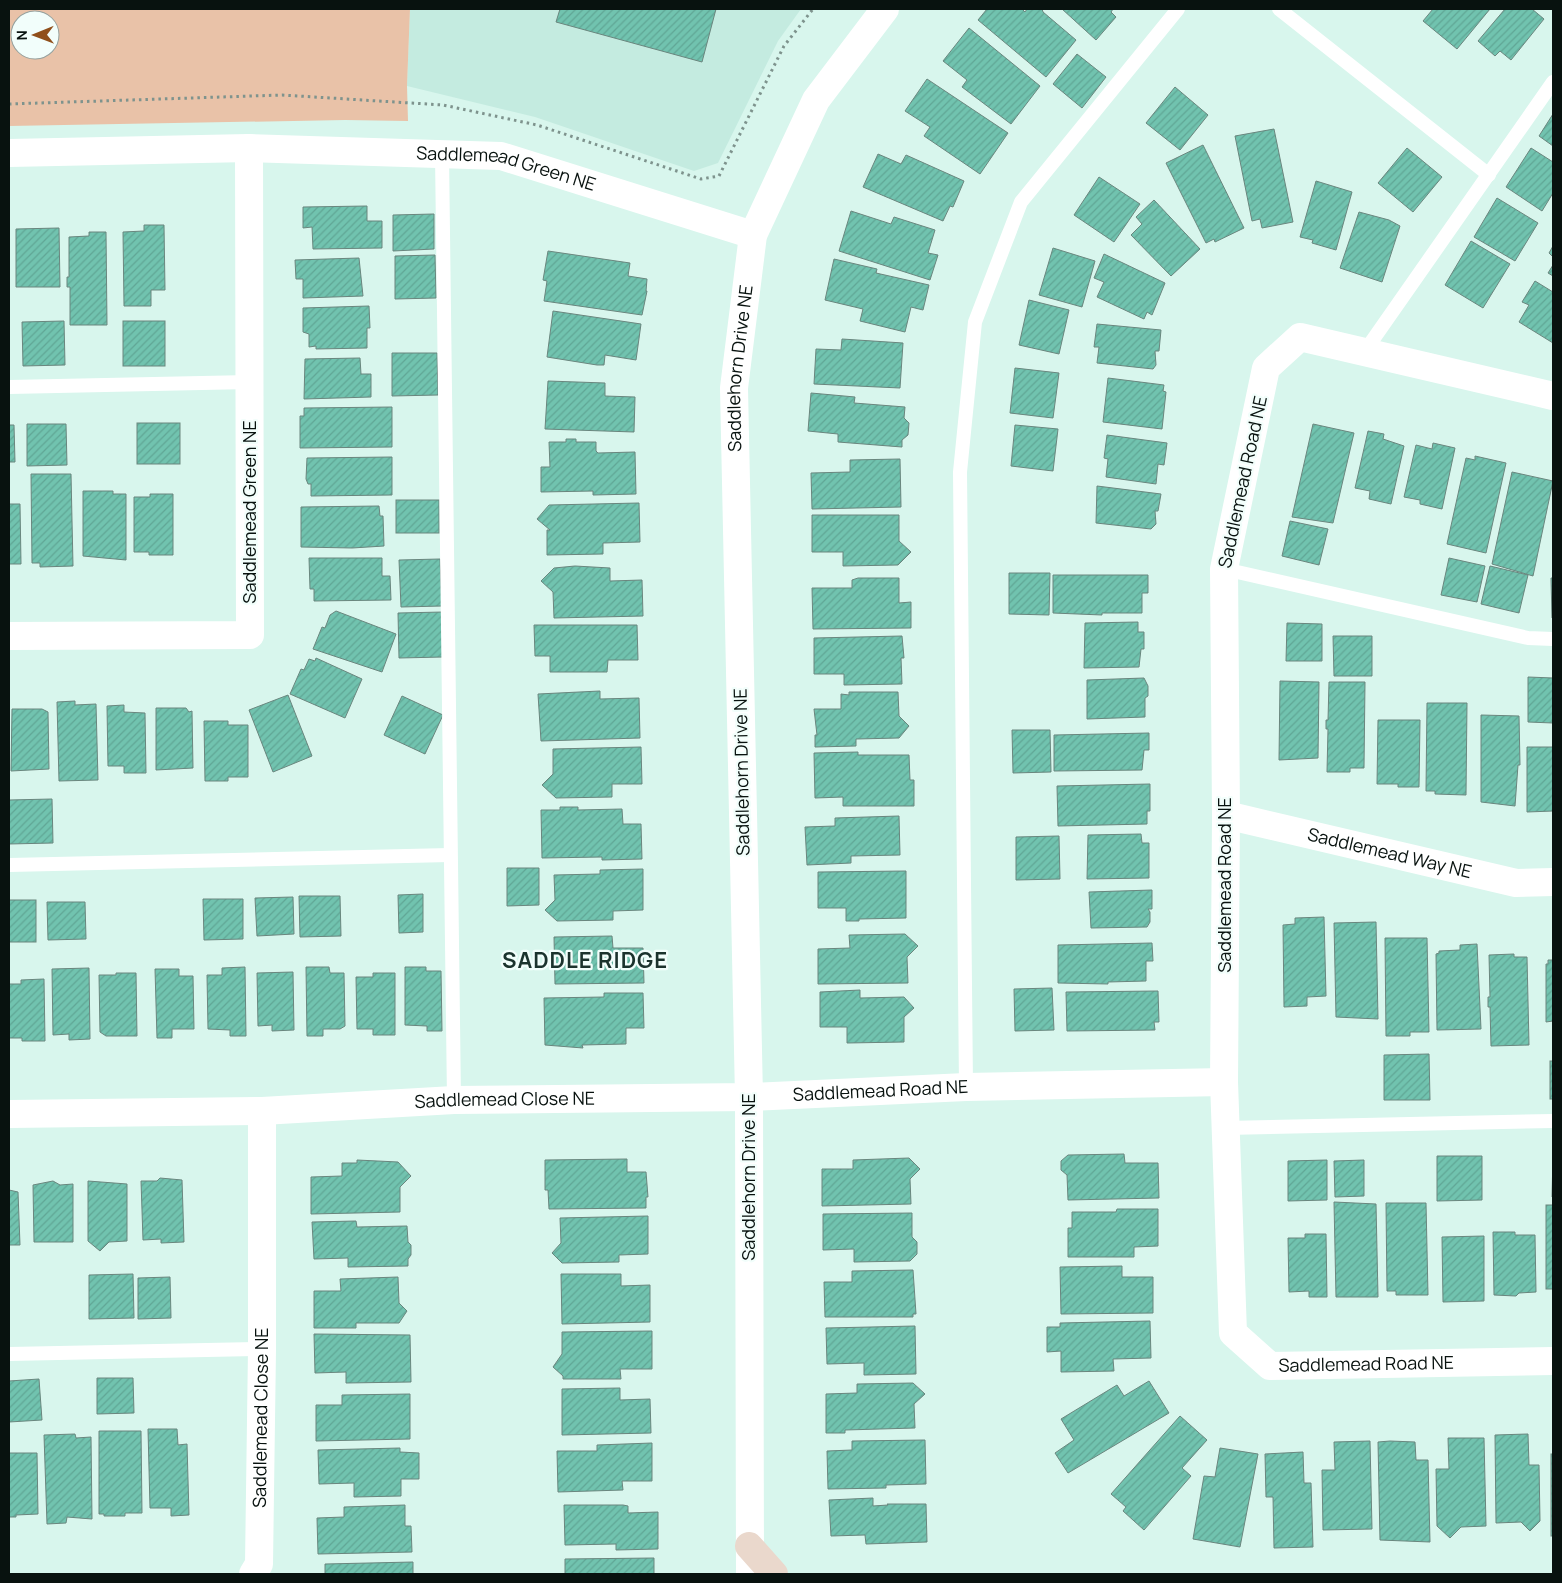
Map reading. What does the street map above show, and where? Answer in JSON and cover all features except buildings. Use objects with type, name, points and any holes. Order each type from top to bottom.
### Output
[{"type":"main road","points":[[749,1546],[774,1574]]},
{"type":"street","name":"Saddlehorn Drive NE","points":[[750,1574],[749,1097],[734,388],[753,235],[816,100],[885,9]]},
{"type":"street","name":"Saddlemead Green NE","points":[[9,153],[249,148],[501,156],[753,235]]},
{"type":"street","name":"Saddlemead Green NE","points":[[9,636],[250,635],[249,148]]},
{"type":"street","name":"Saddlemead Road NE","points":[[1553,396],[1300,337],[1266,368],[1224,569],[1226,815],[1224,1082],[1233,1333],[1270,1366],[1553,1361]]},
{"type":"street","name":"Saddlemead Way NE","points":[[1226,815],[1516,882],[1553,882]]},
{"type":"street","name":"Saddlemead Road NE","points":[[749,1097],[966,1087],[1224,1082]]},
{"type":"street","name":"Saddlemead Close NE","points":[[9,1114],[262,1111],[454,1100],[749,1097]]},
{"type":"street","name":"Saddlemead Close NE","points":[[253,1574],[259,1564],[262,1349],[262,1111]]},
{"type":"lane","points":[[966,1087],[960,472],[976,322],[1021,202],[1178,9]]},
{"type":"lane","points":[[1279,9],[1489,175]]},
{"type":"lane","points":[[1365,351],[1553,82]]},
{"type":"lane","points":[[442,154],[454,1100]]},
{"type":"lane","points":[[9,387],[250,382]]},
{"type":"lane","points":[[1224,569],[1528,638],[1553,639]]},
{"type":"lane","points":[[9,865],[450,855]]},
{"type":"lane","points":[[1225,1128],[1553,1121]]},
{"type":"lane","points":[[9,1354],[262,1349]]},
{"type":"path","points":[[719,176],[784,46],[813,9]]},
{"type":"shaded area","points":[[9,9],[410,9],[407,86],[408,121],[345,120],[9,126]]},
{"type":"shaded area","points":[[410,9],[801,9],[778,41],[718,163],[694,171],[535,117],[407,86]]},
{"type":"district","name":"SADDLE RIDGE","points":[[585,960]]}]
